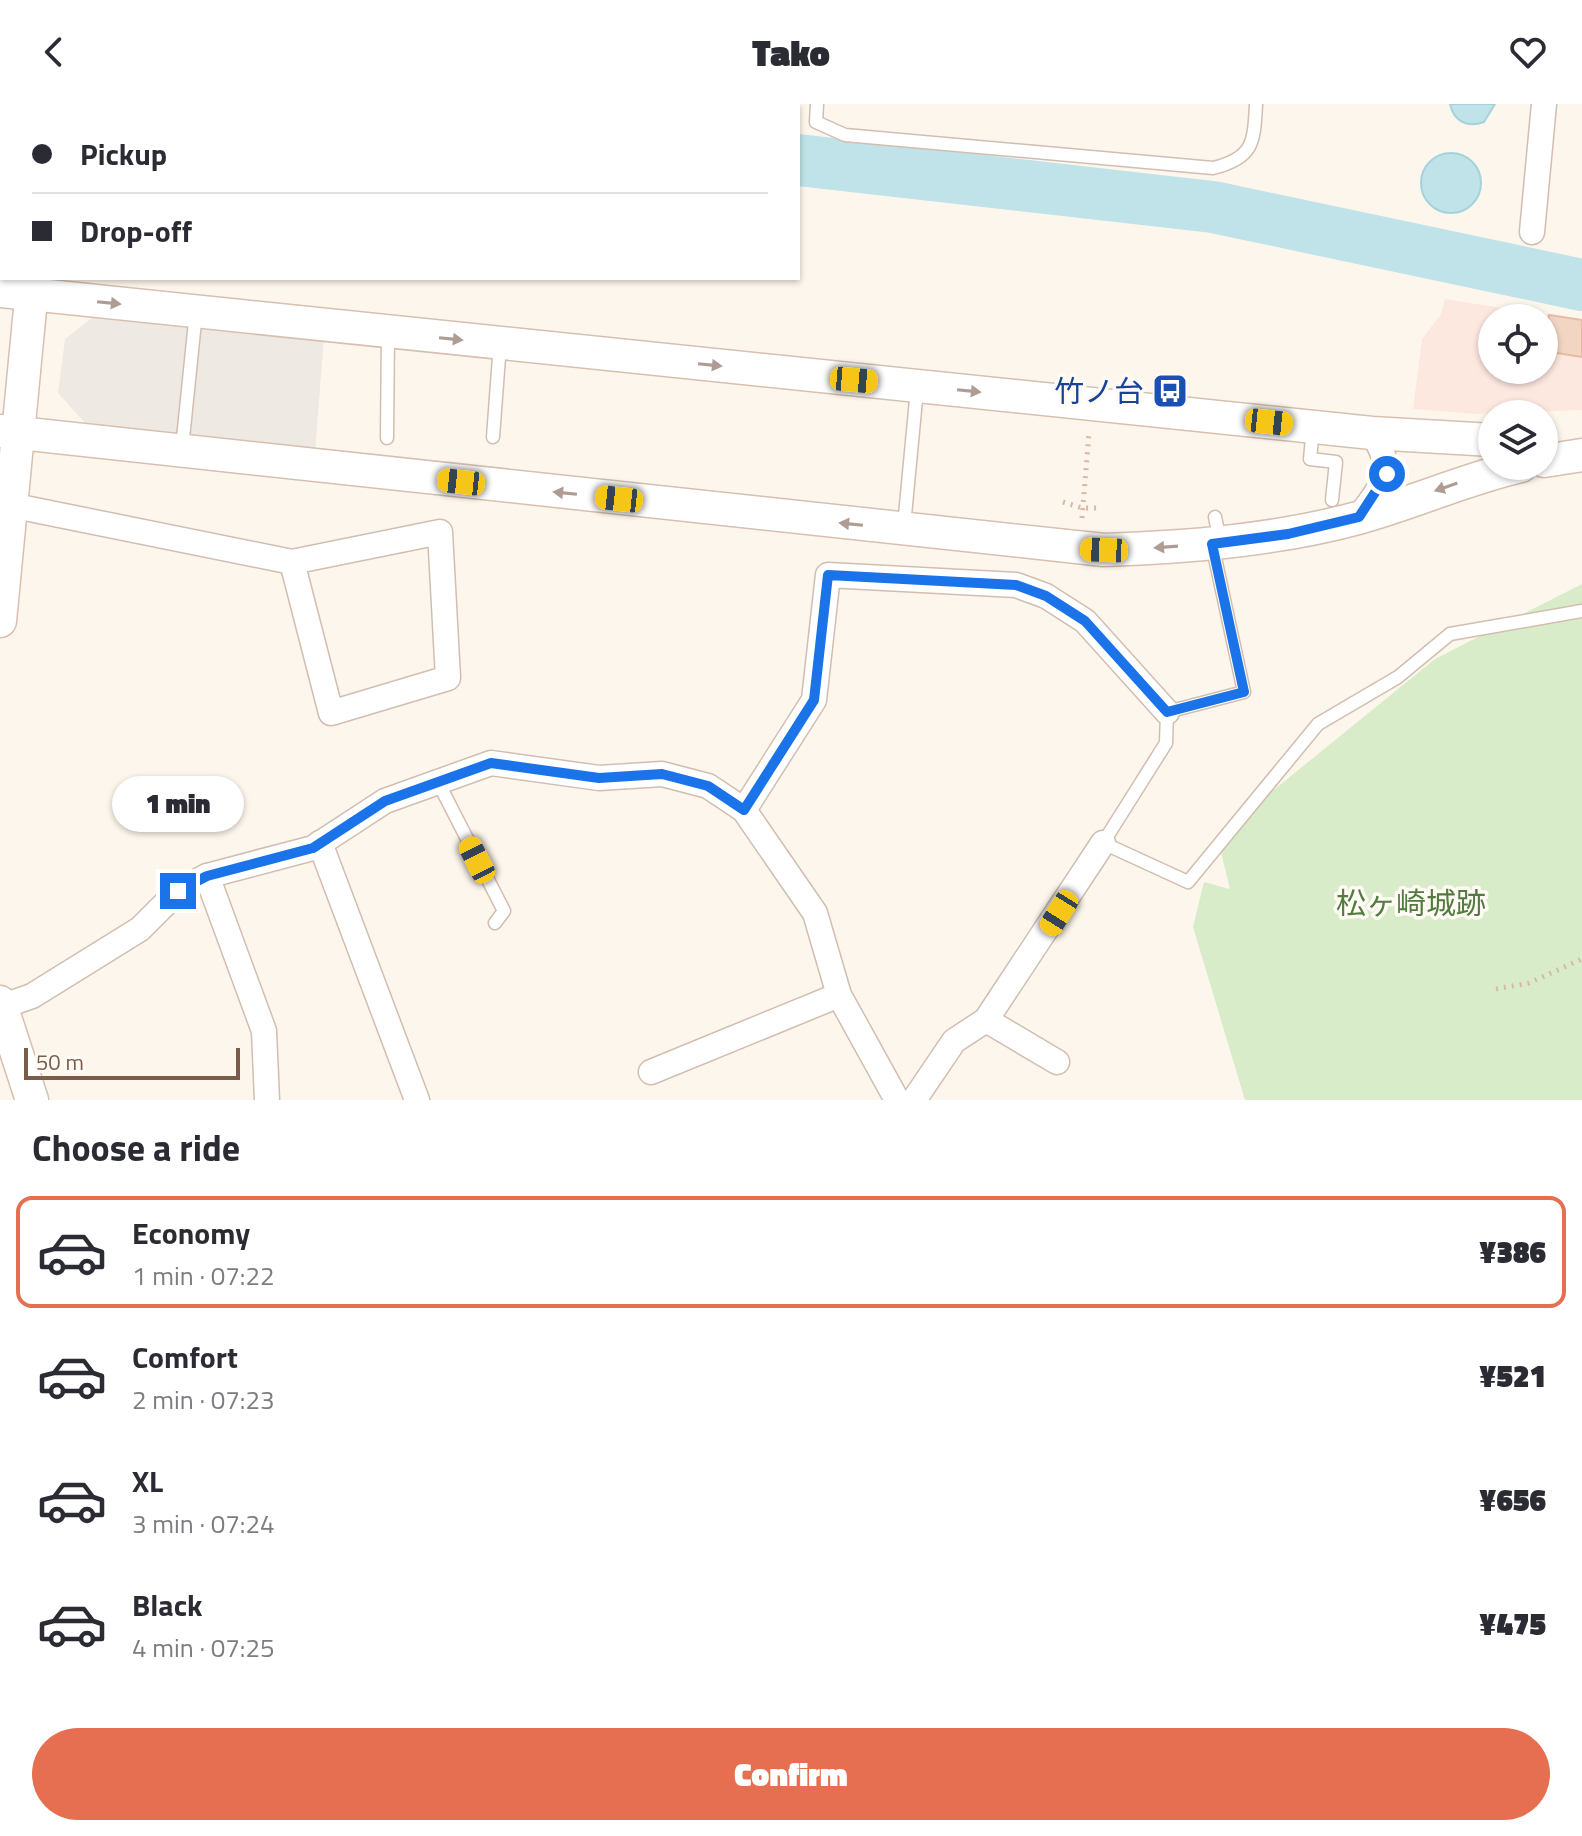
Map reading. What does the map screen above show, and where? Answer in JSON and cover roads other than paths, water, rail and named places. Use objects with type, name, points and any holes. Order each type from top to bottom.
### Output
[{"type":"street","points":[[1532,232],[1544,104]]},
{"type":"street","points":[[0,291],[32,287],[196,312],[500,344],[1372,433],[1478,439]]},
{"type":"street","points":[[0,621],[10,505],[9,432],[32,287]]},
{"type":"street","points":[[9,432],[1091,549],[1216,534],[1288,534],[1359,517],[1478,477]]},
{"type":"street","points":[[1359,517],[1387,474],[1386,454],[1372,433]]},
{"type":"street","points":[[1558,439],[1582,439]]},
{"type":"street","points":[[1558,459],[1582,455]]},
{"type":"street","points":[[10,505],[292,562],[440,532],[448,678],[331,713],[292,562]]},
{"type":"street","points":[[744,810],[814,700],[828,575],[1016,585],[1046,596],[1085,621],[1167,712]]},
{"type":"street","points":[[32,1100],[2,1016],[140,929],[178,891],[207,876],[320,843],[385,801],[491,763],[599,778],[662,774],[708,786],[744,810],[815,913],[839,995],[897,1100]]},
{"type":"street","points":[[320,843],[417,1100]]},
{"type":"street","points":[[914,1100],[954,1041],[986,1020],[1103,843]]},
{"type":"street","points":[[207,876],[264,1031],[267,1100]]},
{"type":"street","points":[[651,1072],[839,995]]},
{"type":"street","points":[[986,1020],[1057,1062]]},
{"type":"lane","points":[[817,104],[816,122],[845,135],[1213,168],[1232,163],[1246,152],[1254,140],[1256,104]]},
{"type":"lane","points":[[182,451],[196,312]]},
{"type":"lane","points":[[387,438],[388,332]]},
{"type":"lane","points":[[493,437],[500,344]]},
{"type":"lane","points":[[903,530],[917,386]]},
{"type":"lane","points":[[1313,427],[1310,459],[1336,462],[1332,500]]},
{"type":"lane","points":[[1216,534],[1244,692],[1167,712],[1166,743],[1103,843],[1188,882],[1318,724],[1398,677],[1450,634],[1582,611]]},
{"type":"lane","points":[[438,782],[504,911],[495,923]]},
{"type":"water","points":[[1450,104],[1495,104],[1484,122],[1467,124],[1458,119]]},
{"type":"water","points":[[1451,153],[1472,162],[1481,183],[1472,204],[1451,213],[1430,204],[1421,183],[1430,162]]},
{"type":"waterway","points":[[800,160],[1213,207],[1582,285]]},
{"type":"place","name":"竹ノ台","points":[[1170,391]]},
{"type":"park label","name":"松ヶ崎城跡","points":[[1411,903]]}]
